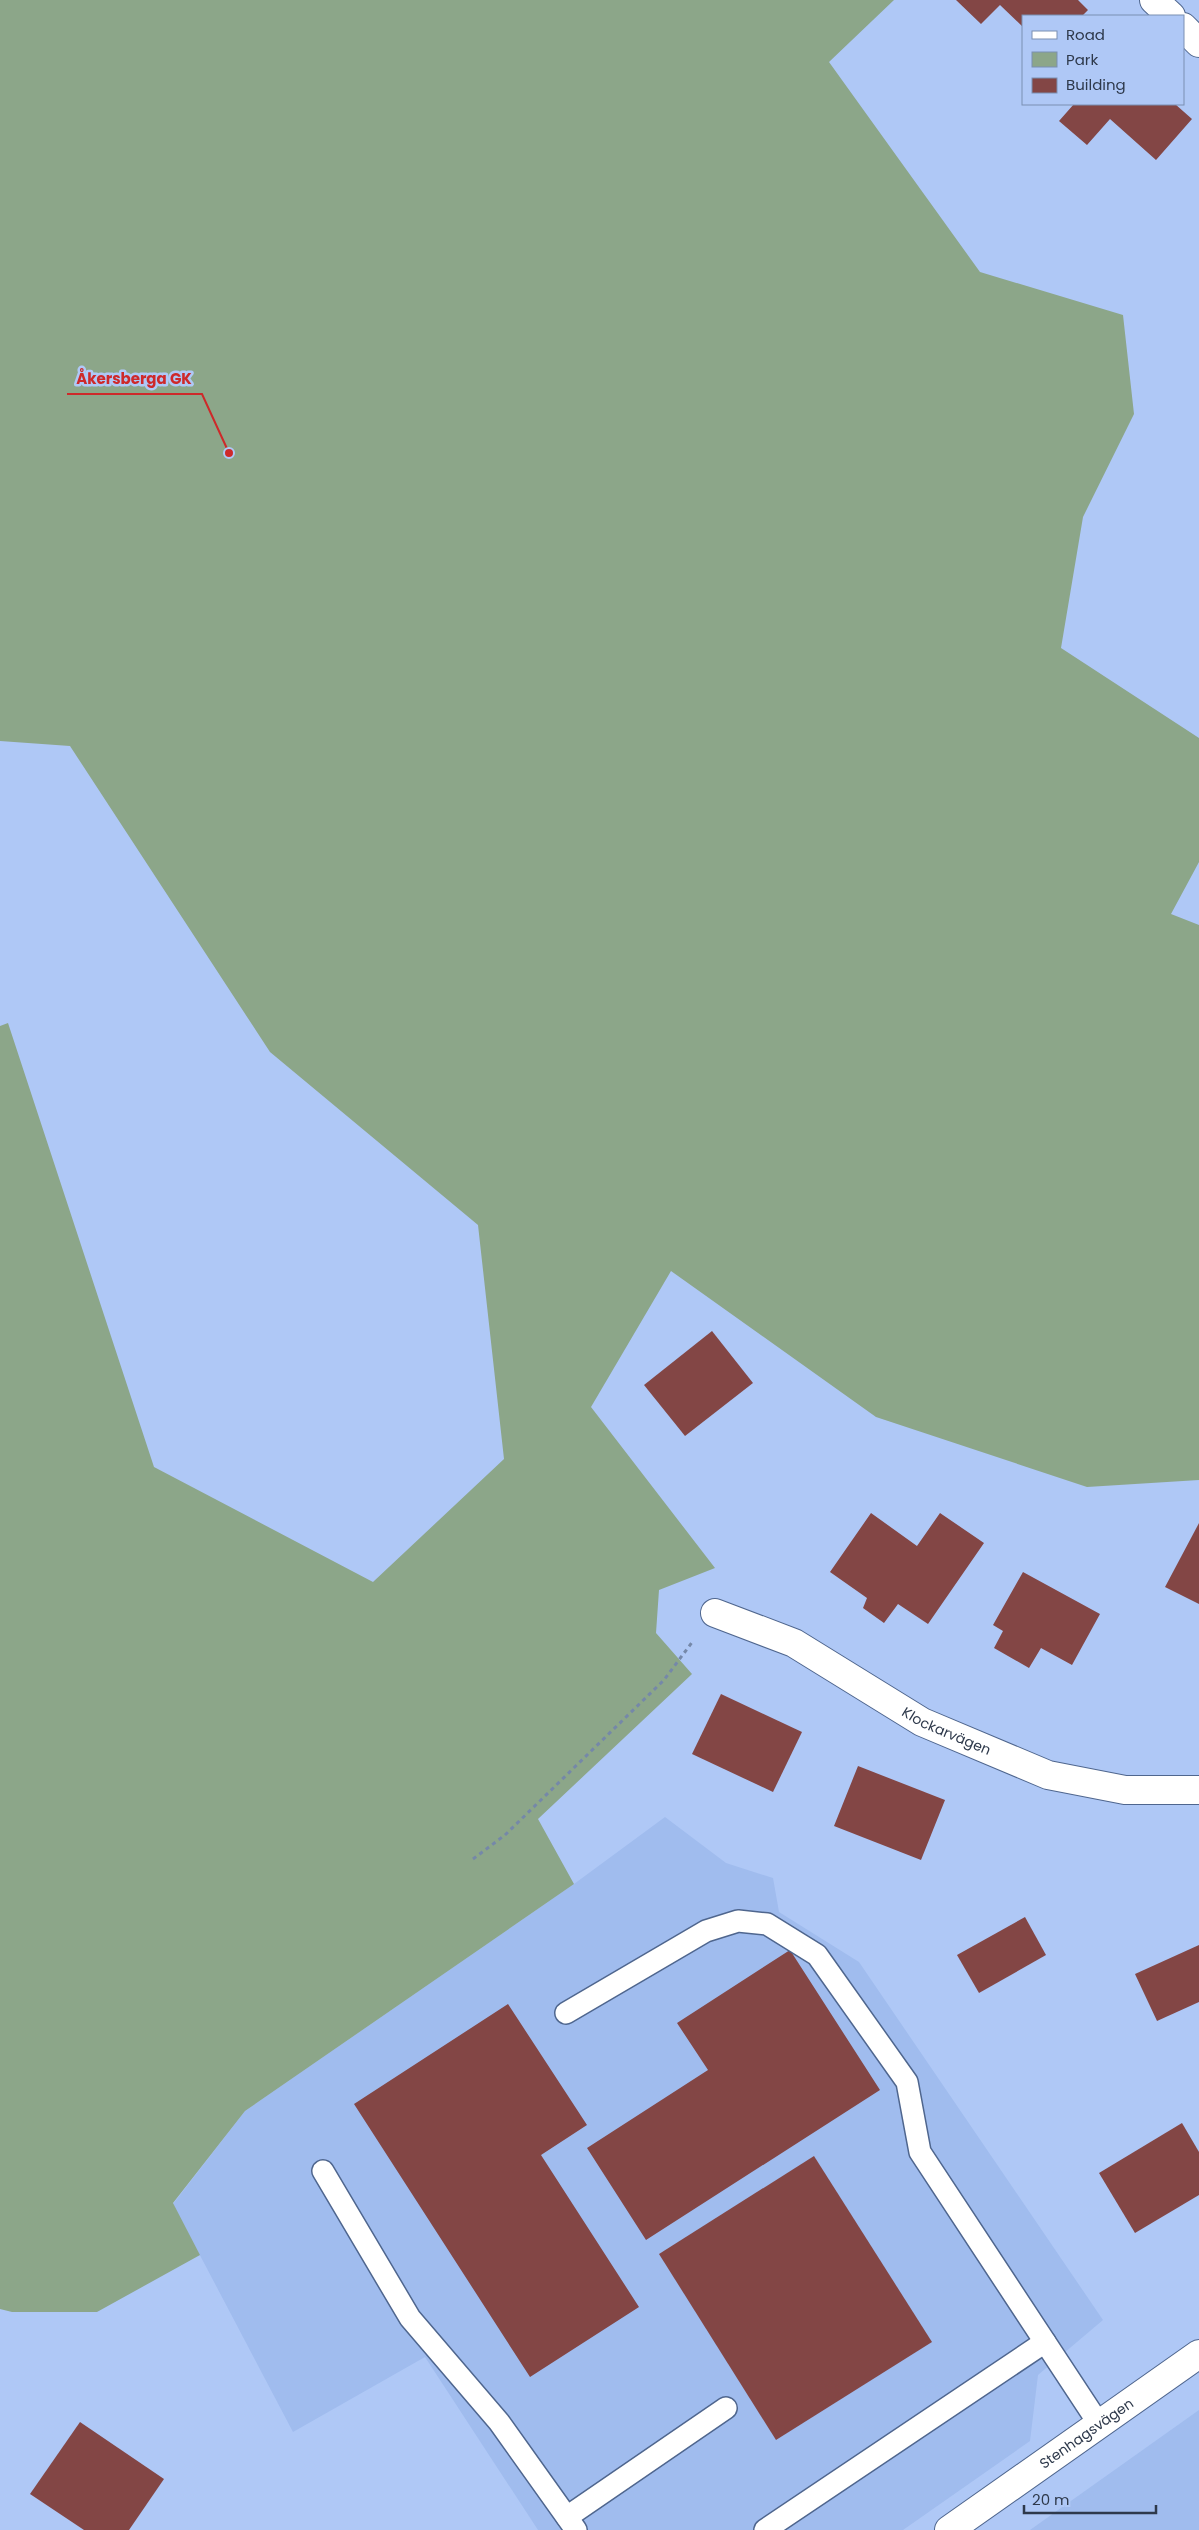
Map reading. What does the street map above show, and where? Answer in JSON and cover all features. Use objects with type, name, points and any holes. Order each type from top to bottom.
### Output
[{"type":"street","points":[[1154,0],[1170,15]]},
{"type":"street","points":[[1184,28],[1199,43]]},
{"type":"street","name":"Klockarvägen","points":[[714,1613],[794,1643],[922,1722],[1048,1774],[1125,1790],[1199,1790]]},
{"type":"street","name":"Stenhagsvägen","points":[[949,2530],[1199,2354]]},
{"type":"lane","points":[[566,2013],[706,1931],[738,1921],[767,1924],[817,1955],[907,2082],[920,2152],[1099,2424]]},
{"type":"lane","points":[[323,2171],[410,2318],[499,2422],[571,2524],[726,2408]]},
{"type":"lane","points":[[765,2530],[1045,2342]]},
{"type":"path","points":[[473,1859],[505,1835],[664,1680],[714,1613]]},
{"type":"shaded area","points":[[665,1817],[726,1863],[773,1878],[779,1912],[859,1962],[1103,2320],[1038,2375],[1030,2441],[903,2530],[538,2530],[425,2357],[293,2432],[173,2204],[245,2111],[574,1884]]},
{"type":"shaded area","points":[[1199,2410],[1199,2530],[1030,2530]]},
{"type":"green space","points":[[0,0],[894,0],[829,62],[980,272],[1123,315],[1134,414],[1083,517],[1061,648],[1199,738],[1199,862],[1171,914],[1199,925],[1199,1480],[1087,1487],[876,1417],[671,1271],[591,1407],[715,1568],[659,1590],[656,1633],[692,1674],[538,1819],[574,1884],[245,2111],[173,2203],[200,2255],[97,2312],[12,2312],[0,2309],[0,1026],[8,1023],[154,1467],[373,1582],[504,1459],[478,1225],[270,1052],[70,746],[0,741]]},
{"type":"building","points":[[956,0],[1078,0],[1088,10],[1083,15],[1022,15],[1022,26],[1000,5],[981,24]]},
{"type":"building","points":[[1073,105],[1176,105],[1192,119],[1156,160],[1110,119],[1087,145],[1059,121]]},
{"type":"building","points":[[712,1331],[753,1383],[685,1436],[644,1385]]},
{"type":"building","points":[[871,1513],[917,1546],[940,1513],[984,1543],[928,1624],[898,1604],[884,1623],[863,1608],[867,1598],[830,1572]]},
{"type":"building","points":[[1199,1523],[1199,1604],[1165,1587]]},
{"type":"building","points":[[1023,1572],[1100,1614],[1072,1665],[1041,1648],[1029,1668],[994,1648],[1003,1631],[993,1625]]},
{"type":"building","points":[[721,1694],[802,1732],[773,1792],[692,1754]]},
{"type":"building","points":[[858,1766],[945,1800],[921,1860],[834,1826]]},
{"type":"building","points":[[1025,1917],[1046,1955],[979,1993],[957,1955]]},
{"type":"building","points":[[1199,1945],[1199,2002],[1157,2021],[1135,1974]]},
{"type":"building","points":[[790,1950],[880,2090],[646,2240],[587,2148],[708,2070],[677,2023]]},
{"type":"building","points":[[508,2004],[587,2125],[541,2155],[639,2307],[530,2377],[354,2104]]},
{"type":"building","points":[[1182,2123],[1199,2152],[1199,2195],[1135,2233],[1099,2173]]},
{"type":"building","points":[[814,2156],[932,2342],[776,2440],[659,2254]]},
{"type":"building","points":[[80,2422],[164,2479],[129,2530],[84,2530],[30,2494]]},
{"type":"place","name":"Åkersberga GK","points":[[229,453]]}]
